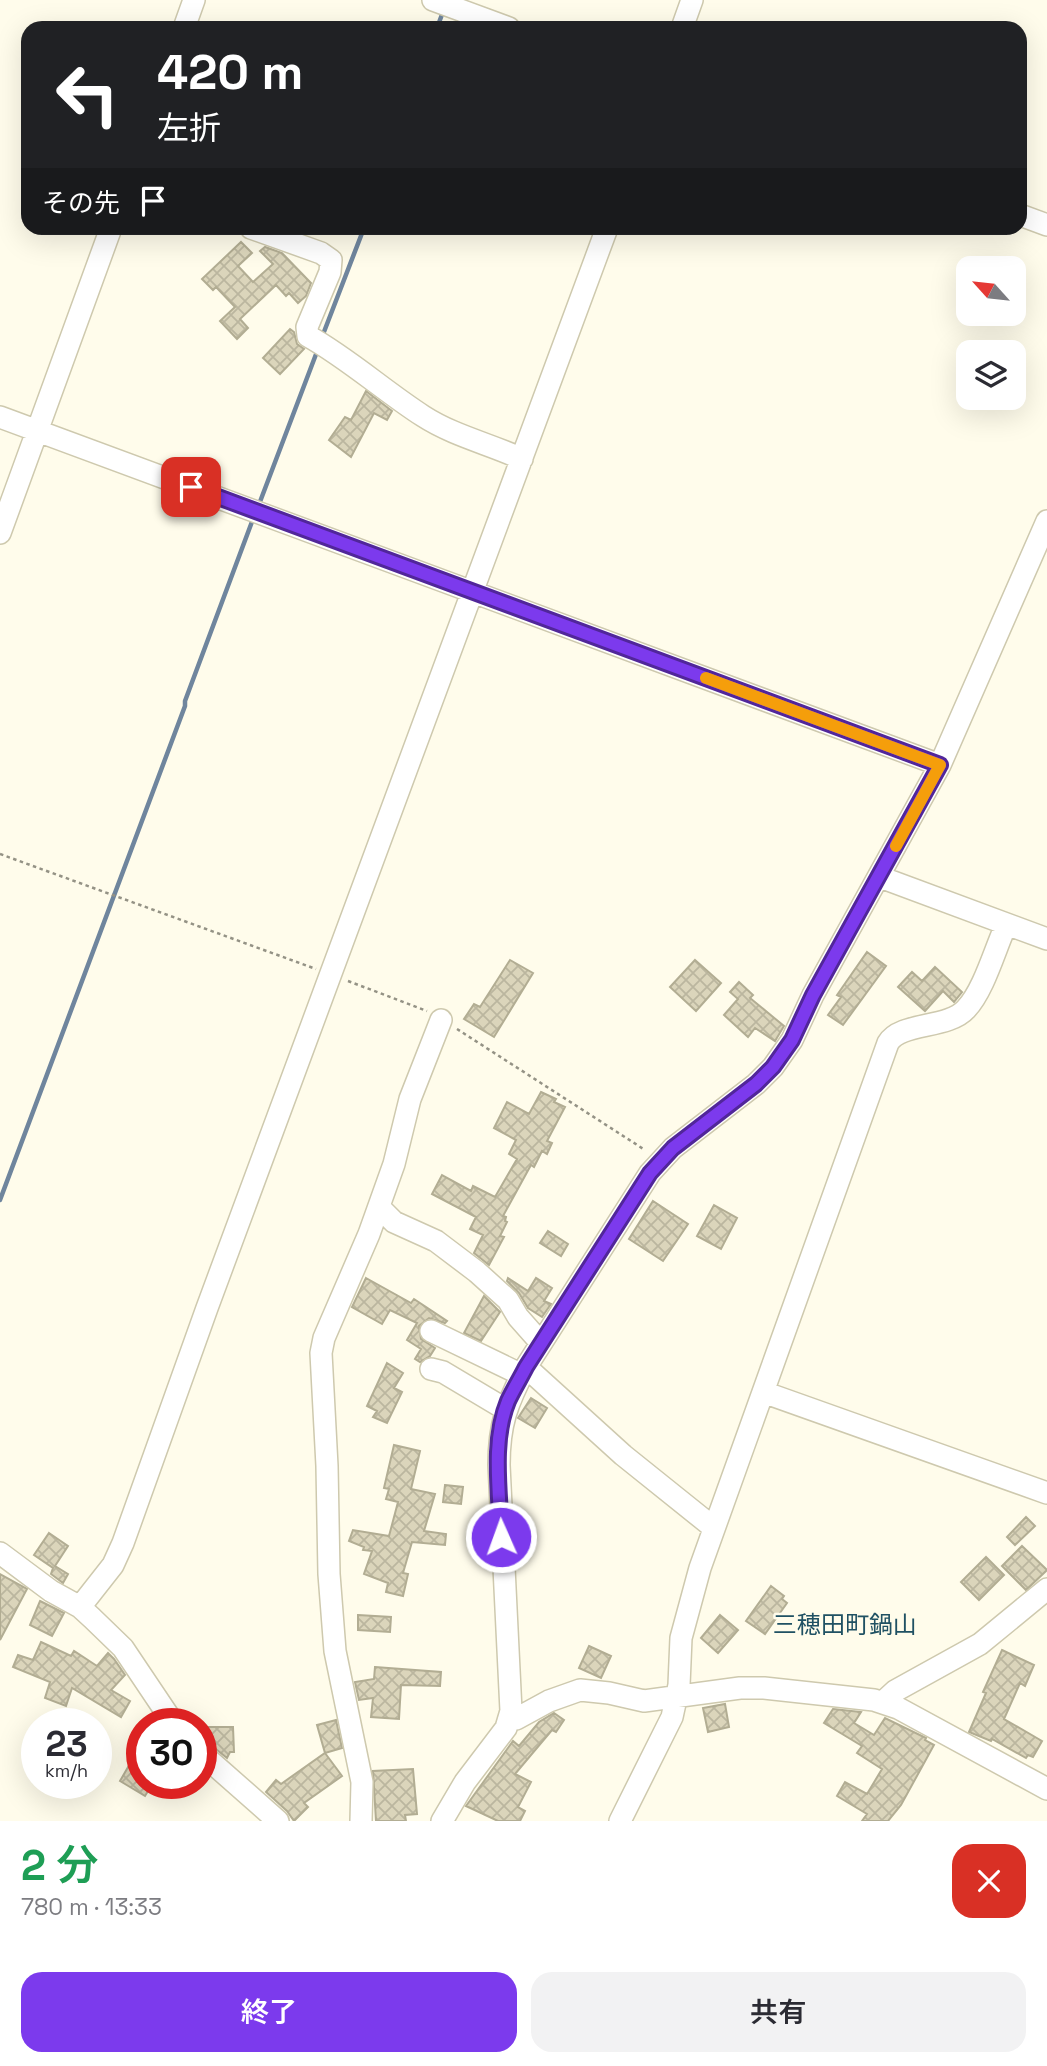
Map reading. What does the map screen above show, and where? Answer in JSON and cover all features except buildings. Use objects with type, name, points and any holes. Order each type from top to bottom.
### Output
[{"type":"street","points":[[186,21],[194,0]]},
{"type":"street","points":[[433,0],[490,21]]},
{"type":"street","points":[[684,21],[692,0]]},
{"type":"street","points":[[1027,218],[1047,225]]},
{"type":"street","points":[[0,533],[108,235]]},
{"type":"street","points":[[271,235],[321,253],[331,260],[330,272],[307,327],[308,336],[359,369],[424,417],[522,459]]},
{"type":"street","points":[[79,1606],[113,1565],[123,1543],[207,1308],[604,235]]},
{"type":"street","points":[[0,417],[940,765]]},
{"type":"street","points":[[442,1821],[454,1798],[497,1742],[510,1719],[512,1687],[503,1585],[499,1465],[500,1433],[505,1409],[541,1343],[655,1167],[673,1148],[756,1084],[773,1067],[792,1040],[813,995],[940,765],[1047,521]]},
{"type":"street","points":[[880,877],[1047,939]]},
{"type":"street","points":[[620,1821],[672,1717],[677,1695],[683,1631],[700,1568],[888,1043],[895,1034],[940,1022],[965,1010],[978,990],[1006,925]]},
{"type":"street","points":[[360,1821],[362,1782],[337,1662],[333,1625],[321,1353],[324,1338],[379,1207],[394,1164],[410,1100],[441,1020]]},
{"type":"street","points":[[379,1207],[394,1222],[436,1241],[477,1272],[505,1297],[541,1343]]},
{"type":"street","points":[[432,1331],[524,1371],[714,1528]]},
{"type":"street","points":[[430,1369],[443,1372],[505,1409]]},
{"type":"street","points":[[762,1392],[1047,1493]]},
{"type":"street","points":[[0,1553],[51,1591],[79,1606],[123,1648],[163,1708]]},
{"type":"street","points":[[883,1702],[890,1694],[981,1644],[1047,1589]]},
{"type":"street","points":[[510,1719],[516,1719],[573,1691],[597,1691],[644,1701],[751,1688],[883,1702],[1047,1789]]},
{"type":"street","points":[[217,1766],[278,1821]]},
{"type":"waterway","points":[[440,21],[444,9]]},
{"type":"waterway","points":[[322,337],[361,235]]},
{"type":"waterway","points":[[258,507],[318,349]]},
{"type":"waterway","points":[[0,1200],[253,519]]},
{"type":"slow traffic","points":[[706,678],[940,765],[896,846]]},
{"type":"district","name":"三穂田町鍋山","points":[[845,1625]]},
{"type":"route","points":[[191,487],[940,765],[813,995],[792,1040],[773,1067],[756,1084],[673,1148],[650,1173],[526,1367],[508,1401],[501,1424],[501,1537]]}]
